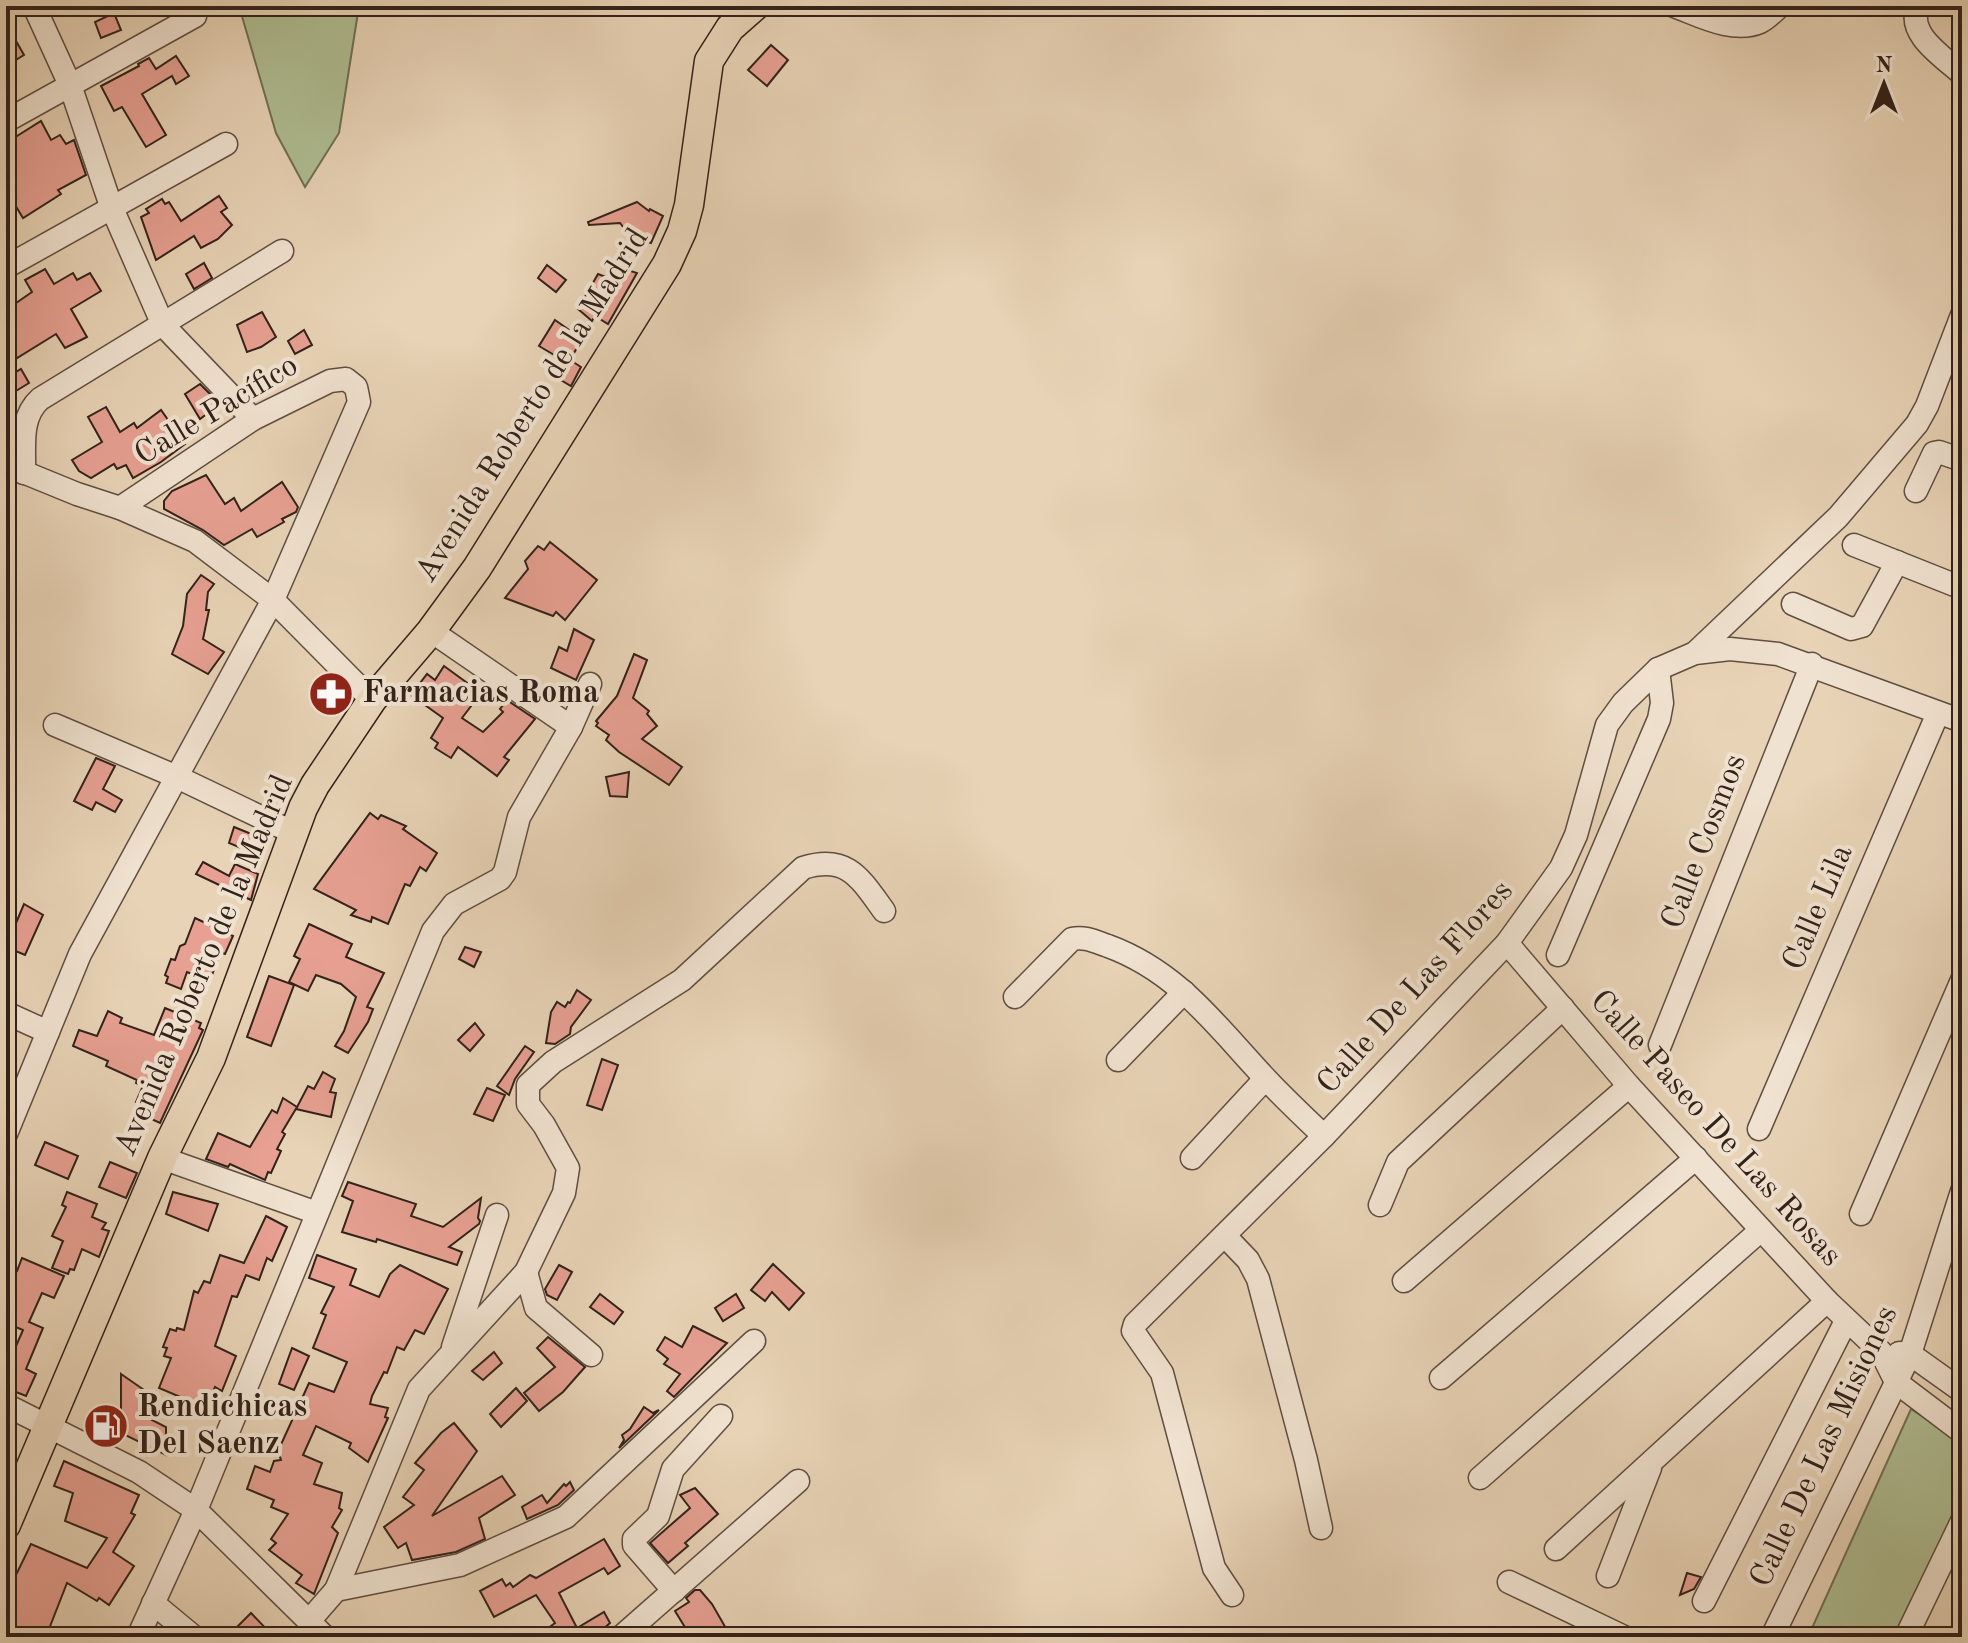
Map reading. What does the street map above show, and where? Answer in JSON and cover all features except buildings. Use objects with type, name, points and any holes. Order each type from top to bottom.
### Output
[{"type":"main road","name":"Avenida Roberto de la Madrid","points":[[6,1525],[162,1158],[211,1058],[292,832],[315,785],[372,700],[431,631],[477,568],[667,264],[682,231],[689,205],[709,61],[730,28],[755,6]]},
{"type":"street","points":[[34,6],[70,85],[111,206],[163,325],[253,419]]},
{"type":"street","points":[[1674,6],[1743,27],[1761,22],[1780,6]]},
{"type":"street","points":[[1919,6],[1915,18],[1918,32],[1962,74]]},
{"type":"street","points":[[6,121],[195,16]]},
{"type":"street","points":[[6,267],[226,144]]},
{"type":"street","points":[[282,251],[30,407],[15,469],[120,508],[195,541],[273,600],[372,700]]},
{"type":"street","points":[[1695,653],[1838,517],[1917,424],[1962,315]]},
{"type":"street","name":"Calle Pacífico","points":[[120,508],[253,419],[330,381],[346,379],[356,387],[359,402],[273,600]]},
{"type":"street","points":[[1916,491],[1934,453],[1962,460]]},
{"type":"street","points":[[1854,545],[1962,588]]},
{"type":"street","points":[[1793,604],[1857,629],[1862,626],[1897,562]]},
{"type":"street","points":[[6,1134],[80,954],[273,600]]},
{"type":"street","points":[[431,631],[571,727]]},
{"type":"street","name":"Calle De Las Flores","points":[[1232,1595],[1214,1568],[1162,1373],[1133,1331],[1135,1324],[1324,1136],[1507,943],[1561,868],[1576,835],[1607,725],[1623,703],[1658,669],[1695,653],[1750,650],[1812,664],[1962,721]]},
{"type":"street","name":"Calle Cosmos","points":[[1660,1045],[1767,769],[1812,664]]},
{"type":"street","points":[[1558,955],[1659,719],[1662,703],[1658,669]]},
{"type":"street","points":[[138,1637],[196,1510],[433,931],[454,904],[500,879],[505,872],[519,817],[571,727],[590,684]]},
{"type":"street","name":"Calle Lila","points":[[1759,1129],[1938,713]]},
{"type":"street","points":[[55,725],[177,777],[292,832]]},
{"type":"street","points":[[6,1405],[139,1472],[196,1510],[317,1629],[419,1389],[526,1272],[564,1193],[568,1168],[544,1125],[528,1104],[528,1085],[553,1062],[682,980],[803,868],[822,862],[840,865],[865,884],[884,911]]},
{"type":"street","points":[[1015,997],[1072,939],[1081,937],[1133,956],[1184,992],[1210,1015],[1265,1079],[1324,1136]]},
{"type":"street","name":"Calle Paseo De Las Rosas","points":[[1507,943],[1629,1086],[1827,1301],[1881,1352],[1896,1382],[1962,1432]]},
{"type":"street","points":[[1861,1214],[1962,980]]},
{"type":"street","points":[[1118,1060],[1184,992]]},
{"type":"street","points":[[1380,1205],[1398,1162],[1563,1008]]},
{"type":"street","points":[[6,1013],[48,1032]]},
{"type":"street","points":[[1192,1158],[1265,1079]]},
{"type":"street","points":[[1404,1281],[1629,1086]]},
{"type":"street","points":[[162,1158],[317,1213]]},
{"type":"street","points":[[1441,1378],[1696,1158]]},
{"type":"street","name":"Calle De Las Misiones","points":[[1772,1637],[1910,1354],[1962,1191]]},
{"type":"street","points":[[451,1355],[497,1215]]},
{"type":"street","points":[[1480,1478],[1761,1230]]},
{"type":"street","points":[[1225,1236],[1248,1260],[1258,1279],[1321,1528]]},
{"type":"street","points":[[526,1272],[536,1308],[591,1355]]},
{"type":"street","points":[[1556,1549],[1827,1301]]},
{"type":"street","points":[[1704,1601],[1846,1321]]},
{"type":"street","points":[[336,1590],[460,1565],[566,1517],[754,1341]]},
{"type":"street","points":[[1881,1352],[1910,1354],[1962,1391]]},
{"type":"street","points":[[674,1591],[634,1545],[634,1539],[658,1516],[673,1469],[721,1416]]},
{"type":"street","points":[[1608,1576],[1652,1463]]},
{"type":"street","points":[[621,1637],[798,1481]]},
{"type":"street","points":[[1906,1637],[1962,1521]]},
{"type":"street","points":[[1509,1582],[1624,1637]]},
{"type":"street","points":[[153,1603],[194,1637]]},
{"type":"green space","points":[[239,6],[359,6],[339,133],[305,187],[276,133]]},
{"type":"green space","points":[[1911,1409],[1962,1442],[1962,1501],[1899,1637],[1808,1637]]},
{"type":"place","name":"Farmacias Roma","points":[[331,694]]},
{"type":"place","name":"Rendichicas Del Saenz","points":[[106,1426]]}]
